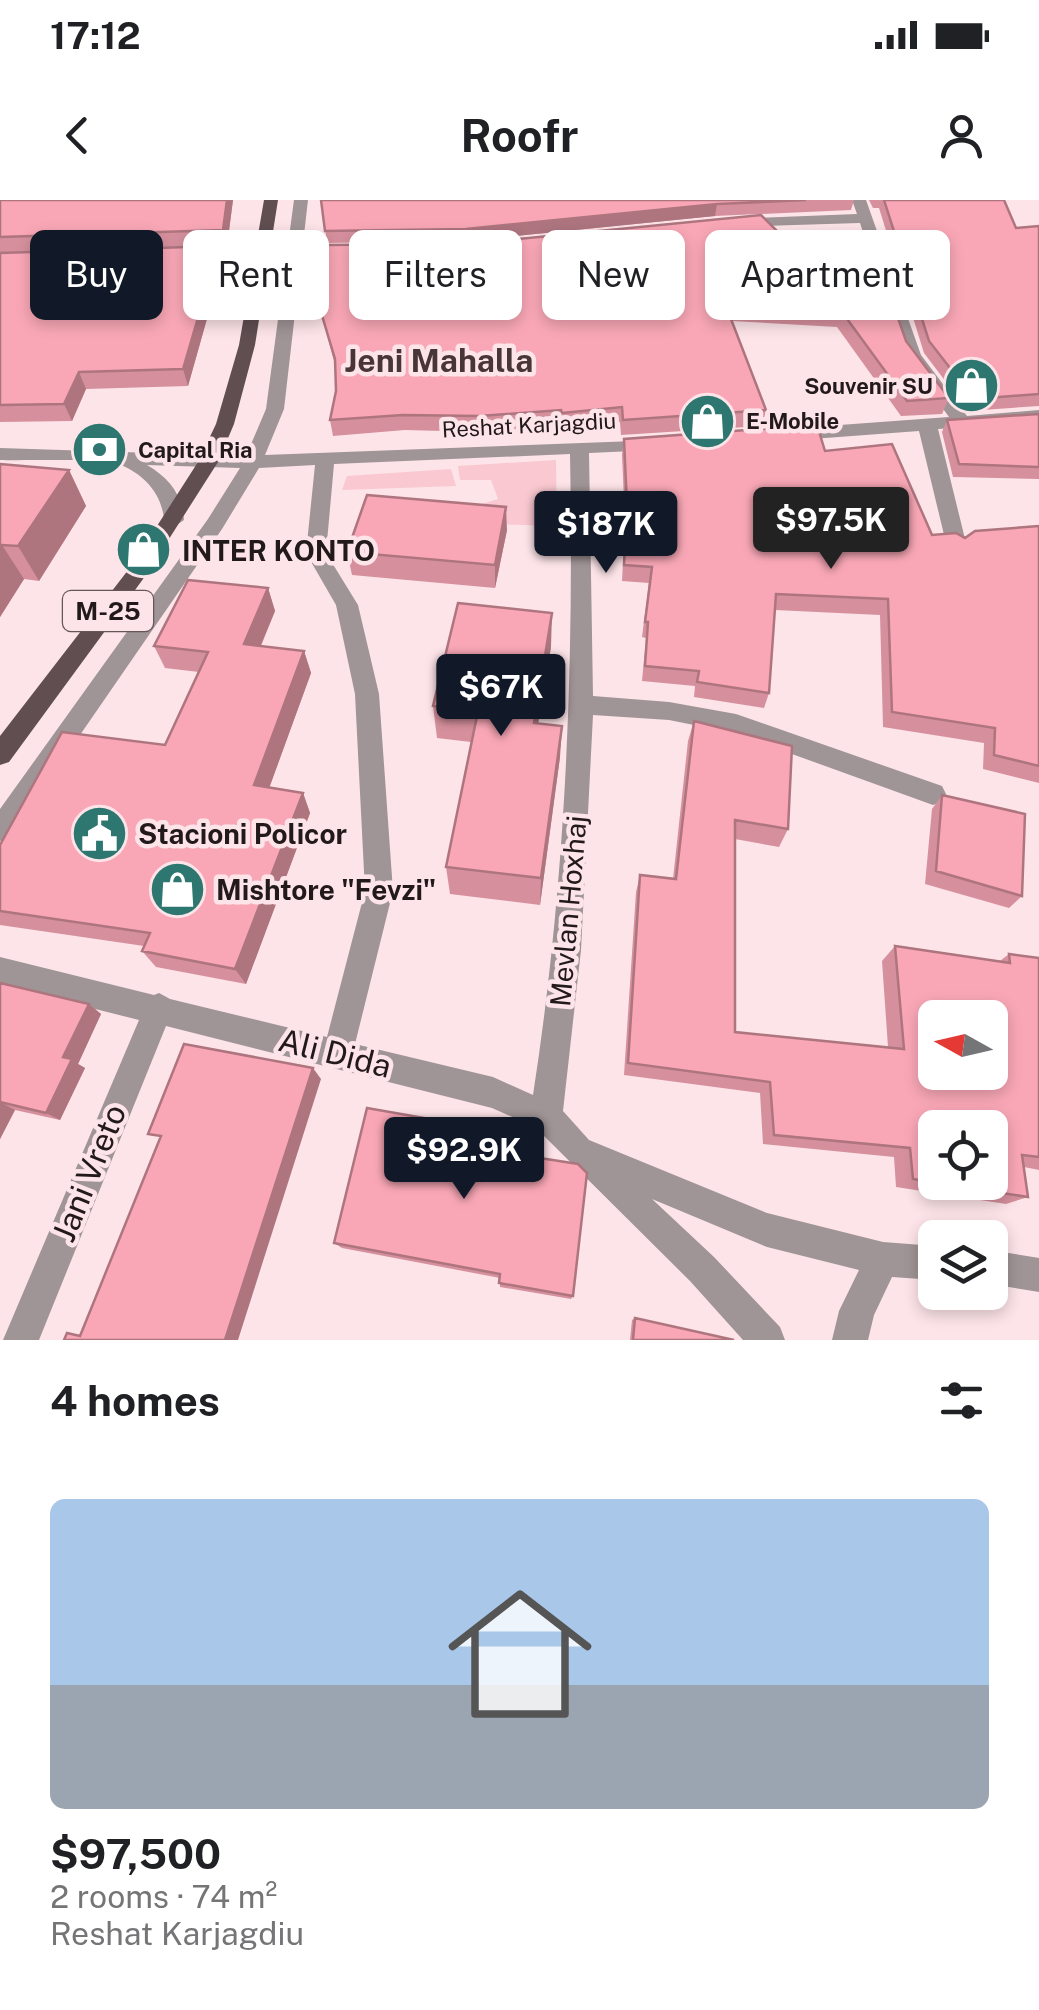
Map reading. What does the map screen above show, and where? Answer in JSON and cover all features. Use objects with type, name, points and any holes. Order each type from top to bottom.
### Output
[{"type":"main road","name":"M-25","points":[[267,230],[271,200]]},
{"type":"main road","name":"M-25","points":[[0,755],[174,520],[208,462],[225,424],[252,320]]},
{"type":"street","points":[[0,830],[215,524],[253,462],[275,410],[305,252],[301,200]]},
{"type":"street","points":[[859,200],[913,355],[961,421]]},
{"type":"street","points":[[716,224],[868,218]]},
{"type":"street","points":[[175,255],[183,255]]},
{"type":"street","points":[[761,437],[1039,416]]},
{"type":"street","points":[[927,424],[956,544]]},
{"type":"street","name":"Reshat Karjagdiu","points":[[0,454],[253,462],[670,443]]},
{"type":"street","name":"Mevlan Hoxhaj","points":[[546,1116],[557,1044],[583,704],[579,449]]},
{"type":"street","points":[[122,460],[140,468],[168,491],[174,502],[174,520]]},
{"type":"street","points":[[326,460],[318,504],[316,553],[347,605],[368,694],[380,891],[338,1053]]},
{"type":"street","points":[[583,704],[669,712],[736,724],[933,794]]},
{"type":"street","name":"Ali Dida","points":[[0,971],[493,1093],[546,1116],[578,1150],[768,1230],[883,1260],[918,1262]]},
{"type":"street","name":"Jani Vreto","points":[[21,1340],[160,1008]]},
{"type":"street","points":[[578,1150],[702,1269],[767,1340]]},
{"type":"street","points":[[850,1340],[856,1311],[883,1260]]},
{"type":"street","points":[[1008,1270],[1039,1275]]},
{"type":"shaded area","points":[[556,460],[557,526],[459,523],[455,512],[498,499],[491,480],[460,480],[458,466]]},
{"type":"shaded area","points":[[451,469],[456,486],[342,490],[347,476]]},
{"type":"building","points":[[0,200],[227,200],[223,230],[30,230],[30,236],[0,237]]},
{"type":"building","points":[[321,200],[806,200],[717,204],[466,229],[325,230]]},
{"type":"building","points":[[884,200],[1004,200],[1016,228],[1039,226],[1039,394],[974,399],[929,341],[922,320],[950,320],[950,230],[894,230]]},
{"type":"building","points":[[761,215],[776,230],[705,230],[705,320],[731,320],[766,410],[623,420],[622,407],[562,413],[561,410],[330,420],[336,391],[335,359],[323,320],[329,320],[329,245],[349,245],[349,320],[522,320],[522,239],[542,237],[542,320],[685,320],[685,230],[609,230]]},
{"type":"building","points":[[183,247],[183,320],[197,320],[183,369],[79,372],[64,404],[0,405],[0,253],[30,252],[30,320],[163,320],[163,248]]},
{"type":"building","points":[[848,320],[899,320],[906,341],[949,398],[907,401]]},
{"type":"building","points":[[1039,414],[1039,467],[959,464],[947,420]]},
{"type":"building","points":[[817,425],[825,451],[892,444],[932,535],[956,533],[965,538],[975,531],[1039,526],[1039,766],[994,755],[995,728],[892,712],[888,599],[776,594],[769,693],[697,682],[699,671],[645,666],[645,622],[652,567],[624,565],[624,439]]},
{"type":"building","points":[[0,464],[69,470],[18,546],[0,548]]},
{"type":"building","points":[[367,495],[506,507],[495,565],[347,552]]},
{"type":"building","points":[[188,580],[268,588],[244,644],[304,651],[254,785],[303,793],[235,969],[142,951],[150,933],[0,911],[0,845],[62,732],[165,745],[208,652],[154,646]]},
{"type":"building","points":[[458,603],[552,613],[534,723],[562,726],[541,878],[446,867],[478,711],[433,706]]},
{"type":"building","points":[[694,721],[792,746],[788,829],[735,820],[735,1032],[904,1049],[895,946],[1010,963],[1009,954],[1039,958],[1039,1157],[1022,1155],[1028,1197],[1008,1194],[1008,1110],[918,1110],[918,1180],[913,1179],[910,1148],[774,1135],[770,1082],[628,1063],[640,875],[676,879]]},
{"type":"building","points":[[942,795],[1025,814],[1022,896],[936,871]]},
{"type":"building","points":[[0,983],[89,1004],[63,1057],[72,1059],[46,1113],[0,1102]]},
{"type":"building","points":[[184,1044],[313,1068],[225,1340],[64,1340],[67,1333],[80,1336],[161,1136],[148,1134]]},
{"type":"building","points":[[367,1108],[504,1132],[501,1152],[578,1164],[587,1173],[573,1296],[499,1283],[500,1274],[334,1243]]},
{"type":"building","points":[[635,1318],[734,1340],[633,1340]]},
{"type":"place","name":"Souvenir SU","points":[[972,386]]},
{"type":"place","name":"E-Mobile","points":[[707,421]]},
{"type":"place","name":"Capital Ria","points":[[99,450]]},
{"type":"place","name":"INTER KONTO","points":[[143,550]]},
{"type":"place","name":"Stacioni Policor","points":[[99,833]]},
{"type":"place","name":"Mishtore \"Fevzi\"","points":[[177,889]]},
{"type":"district","name":"Jeni Mahalla","points":[[439,360]]}]
